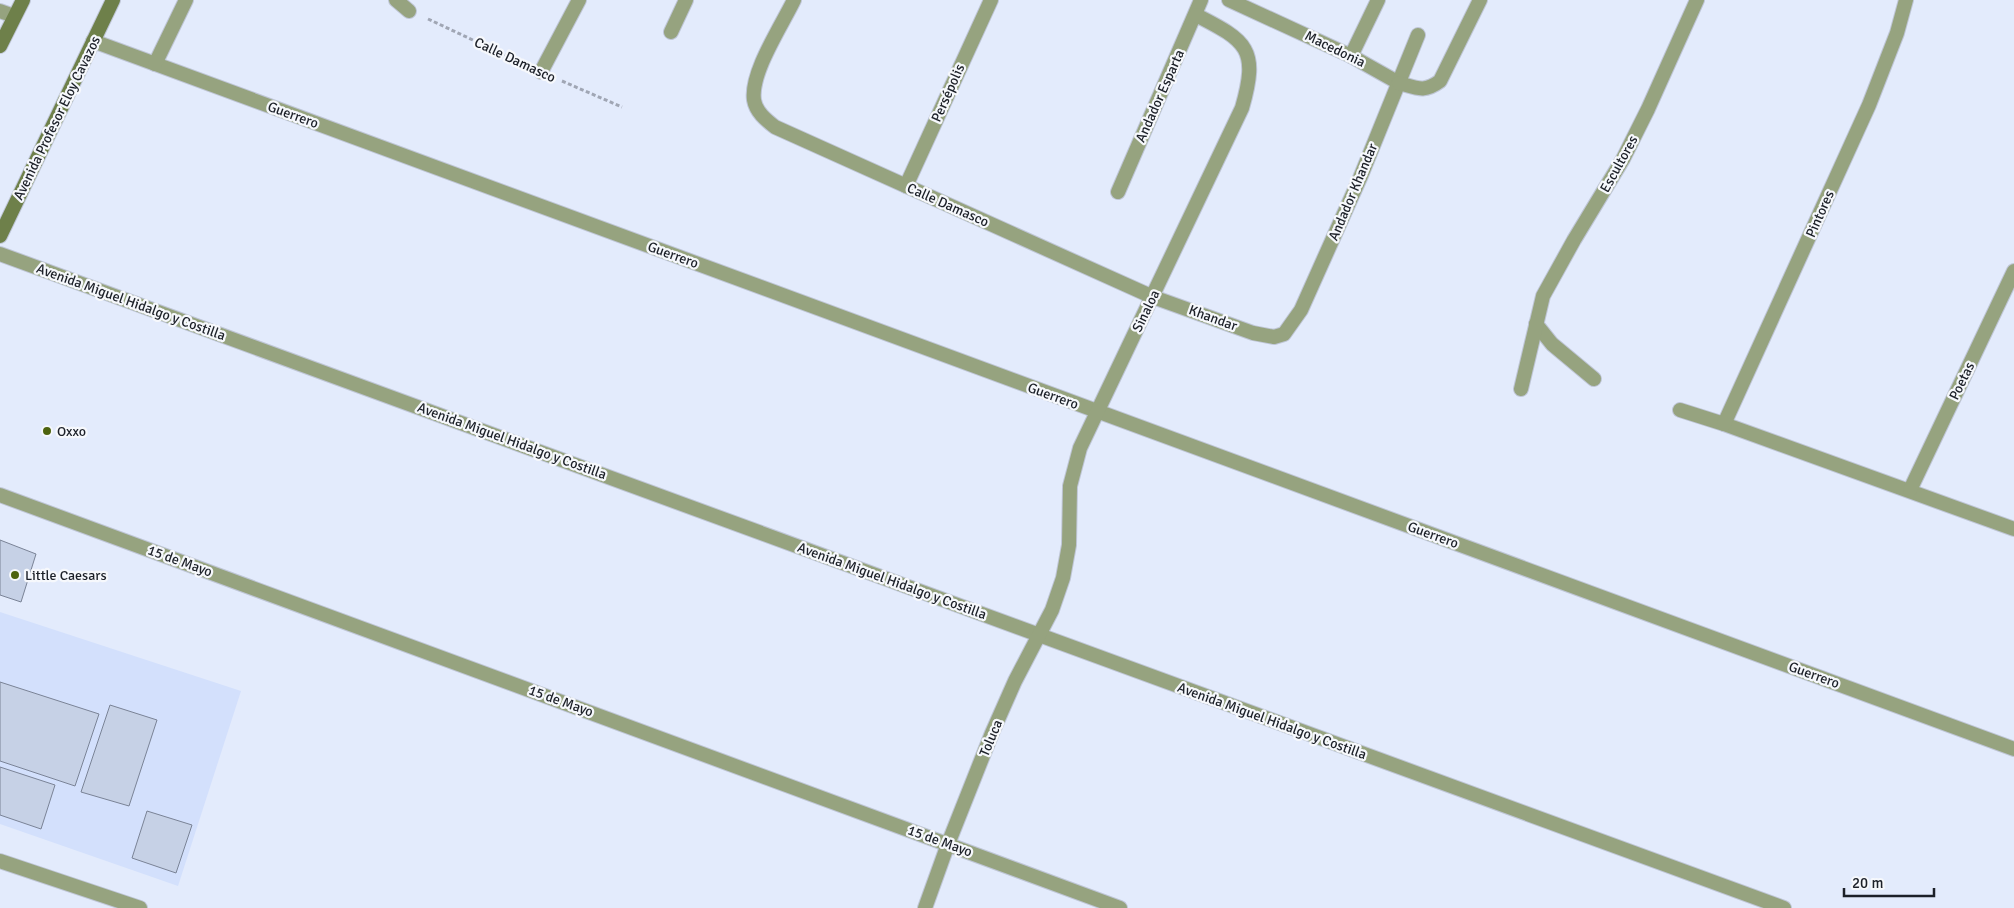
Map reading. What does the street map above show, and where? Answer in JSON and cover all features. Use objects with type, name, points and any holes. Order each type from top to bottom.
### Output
[{"type":"main road","points":[[0,46],[23,0]]},
{"type":"main road","name":"Avenida Profesor Eloy Cavazos","points":[[0,236],[113,0]]},
{"type":"street","points":[[155,64],[186,0]]},
{"type":"street","points":[[396,0],[409,11]]},
{"type":"street","points":[[541,72],[579,0]]},
{"type":"street","points":[[670,32],[686,0]]},
{"type":"street","name":"Calle Damasco","points":[[794,0],[757,76],[754,89],[754,101],[759,113],[775,127],[1153,297]]},
{"type":"street","name":"Persépolis","points":[[906,186],[991,0]]},
{"type":"street","name":"Andador Esparta","points":[[1118,192],[1201,0]]},
{"type":"street","name":"Macedonia","points":[[1229,0],[1351,56],[1399,83],[1425,89],[1432,87],[1440,81],[1480,0]]},
{"type":"street","points":[[1351,56],[1378,0]]},
{"type":"street","name":"Escultores","points":[[1520,389],[1543,296],[1623,159],[1648,109],[1697,0]]},
{"type":"street","name":"Pintores","points":[[1724,424],[1869,105],[1897,33],[1906,0]]},
{"type":"street","points":[[0,11],[14,16]]},
{"type":"street","name":"Sinaloa","points":[[1038,635],[1052,610],[1063,578],[1070,545],[1070,486],[1080,448],[1242,108],[1248,85],[1250,67],[1248,53],[1238,40],[1225,30],[1196,14]]},
{"type":"street","name":"Andador Khandar","points":[[1274,337],[1284,334],[1301,310],[1360,178],[1418,34]]},
{"type":"street","name":"Guerrero","points":[[93,41],[1096,412],[2014,748]]},
{"type":"street","name":"Avenida Miguel Hidalgo y Costilla","points":[[0,254],[1784,908]]},
{"type":"street","name":"Poetas","points":[[1910,490],[2014,271]]},
{"type":"street","name":"Khandar","points":[[1153,297],[1253,333],[1274,337]]},
{"type":"street","points":[[1536,324],[1552,344],[1594,379]]},
{"type":"street","points":[[1680,410],[1910,490],[2014,529]]},
{"type":"street","name":"15 de Mayo","points":[[0,495],[1120,908]]},
{"type":"street","name":"Toluca","points":[[925,908],[948,844],[992,734],[1038,635]]},
{"type":"street","points":[[0,861],[140,908]]},
{"type":"path","name":"Calle Damasco","points":[[409,11],[541,72],[622,106]]},
{"type":"shaded area","points":[[0,612],[241,691],[178,886],[0,824]]},
{"type":"building","name":"Little Caesars","points":[[0,540],[36,554],[21,602],[0,595]]},
{"type":"building","points":[[0,682],[99,714],[75,786],[0,761]]},
{"type":"building","points":[[110,705],[157,720],[129,806],[81,792]]},
{"type":"building","points":[[0,767],[55,785],[41,829],[0,815]]},
{"type":"building","points":[[147,811],[192,825],[176,873],[132,858]]},
{"type":"place","name":"Oxxo","points":[[47,431]]},
{"type":"place","name":"Little Caesars","points":[[15,575]]}]
